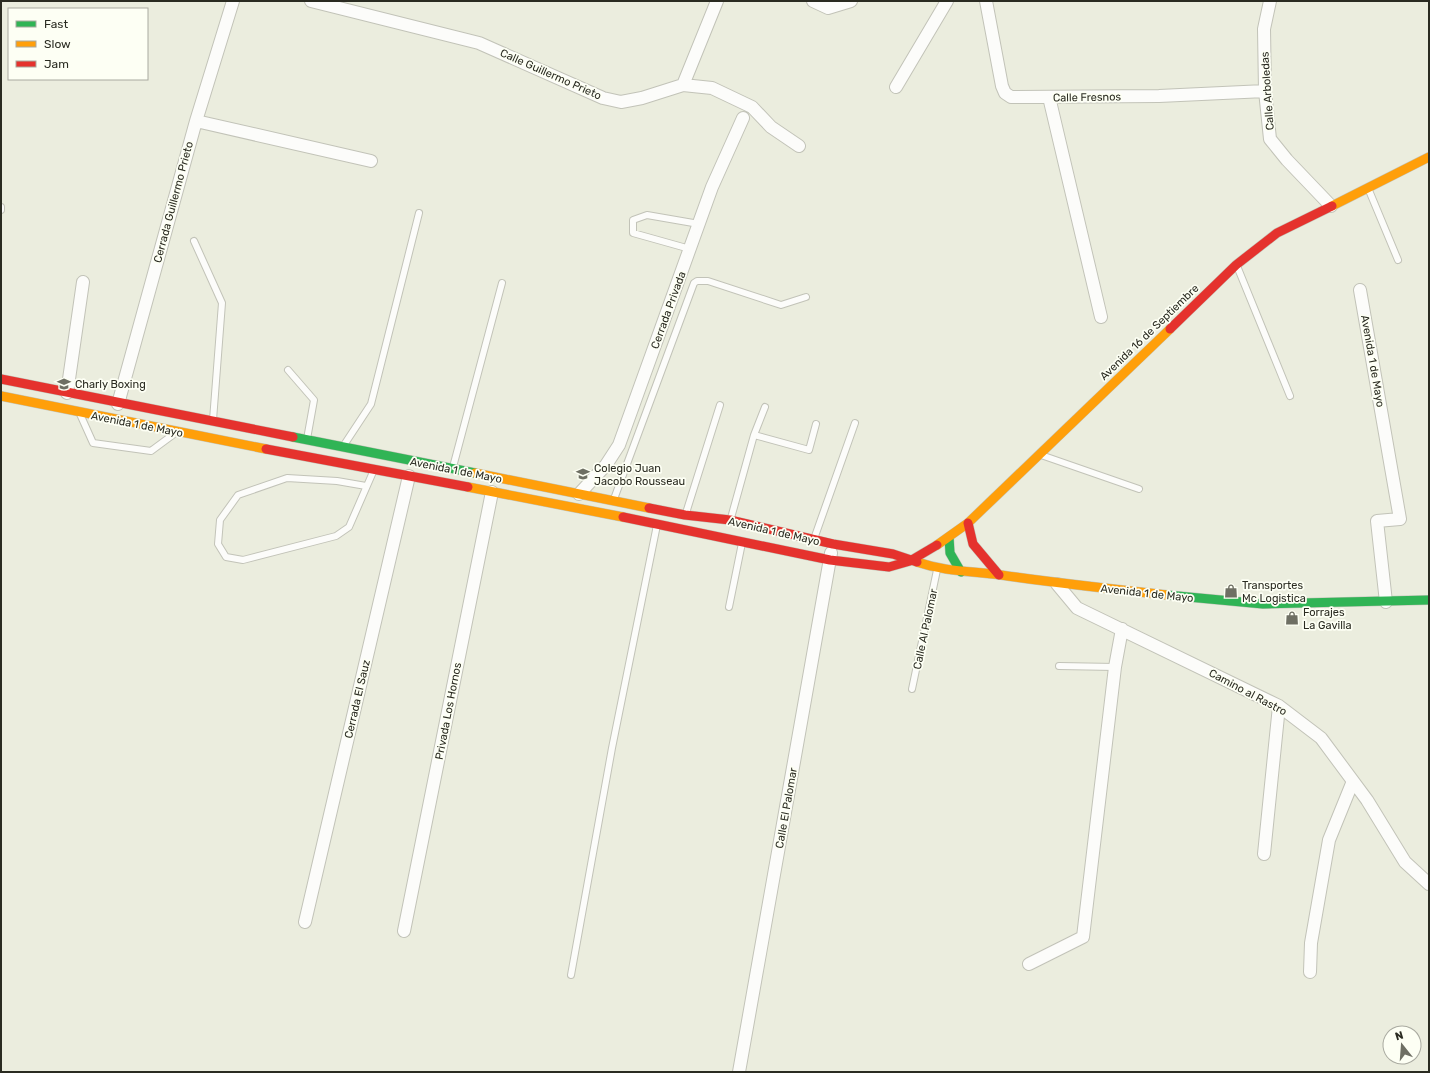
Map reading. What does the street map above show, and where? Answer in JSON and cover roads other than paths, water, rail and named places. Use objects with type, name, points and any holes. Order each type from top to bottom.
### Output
[{"type":"main road","name":"Avenida 16 de Septiembre","points":[[910,561],[949,537],[968,523],[1236,264],[1278,233],[1429,156]]},
{"type":"main road","name":"Avenida 1 de Mayo","points":[[1,379],[118,404],[685,515],[730,520],[833,544],[893,554],[910,561],[938,569],[1000,575],[1057,584],[1263,604],[1386,602],[1427,598]]},
{"type":"main road","name":"Avenida 1 de Mayo","points":[[1,396],[177,432],[657,523],[742,543],[830,560],[889,567],[910,561]]},
{"type":"main road","points":[[968,523],[973,544],[1000,575]]},
{"type":"main road","points":[[949,537],[950,553],[961,572]]},
{"type":"street","name":"Cerrada Guillermo Prieto","points":[[118,404],[196,121],[233,1]]},
{"type":"street","name":"Calle Guillermo Prieto","points":[[311,1],[479,43],[603,98],[621,102],[642,98],[683,85],[712,88],[752,107],[771,127],[799,146]]},
{"type":"street","points":[[683,85],[718,1]]},
{"type":"street","points":[[813,1],[828,8],[851,1]]},
{"type":"street","points":[[896,87],[947,1]]},
{"type":"street","name":"Calle Fresnos","points":[[986,1],[1002,86],[1005,93],[1011,97],[1265,91]]},
{"type":"street","name":"Calle Arboledas","points":[[1270,1],[1264,29],[1265,91],[1270,139],[1287,160],[1330,206]]},
{"type":"street","points":[[1049,97],[1101,317]]},
{"type":"street","name":"Cerrada Privada","points":[[579,494],[606,465],[619,445],[712,187],[743,118]]},
{"type":"street","points":[[196,121],[371,161]]},
{"type":"street","points":[[67,393],[83,282]]},
{"type":"street","name":"Avenida 1 de Mayo","points":[[1360,290],[1400,519],[1377,521],[1386,602]]},
{"type":"street","name":"Cerrada El Sauz","points":[[306,922],[409,476]]},
{"type":"street","name":"Privada Los Hornos","points":[[404,931],[492,492]]},
{"type":"street","name":"Calle El Palomar","points":[[739,1072],[833,544]]},
{"type":"street","name":"Camino al Rastro","points":[[1057,584],[1077,608],[1279,706],[1321,738],[1367,800],[1405,862],[1429,884]]},
{"type":"street","points":[[1029,964],[1083,937],[1114,667],[1122,629]]},
{"type":"street","points":[[1264,854],[1279,706]]},
{"type":"street","points":[[1310,972],[1311,943],[1329,840],[1353,781]]},
{"type":"lane","points":[[1368,186],[1398,260]]},
{"type":"lane","points":[[342,448],[371,404],[419,213]]},
{"type":"lane","points":[[690,249],[633,233],[633,220],[647,215],[699,224]]},
{"type":"lane","points":[[194,242],[222,303],[213,422]]},
{"type":"lane","points":[[1236,264],[1290,396]]},
{"type":"lane","points":[[613,501],[694,283],[697,280],[708,281],[781,305],[806,297]]},
{"type":"lane","points":[[453,469],[502,283]]},
{"type":"lane","points":[[288,370],[314,400],[307,441]]},
{"type":"lane","points":[[685,515],[720,405]]},
{"type":"lane","points":[[730,520],[754,435],[765,407]]},
{"type":"lane","points":[[79,413],[93,443],[151,451],[177,432]]},
{"type":"lane","points":[[814,540],[855,423]]},
{"type":"lane","points":[[754,435],[809,450],[816,424]]},
{"type":"lane","points":[[1039,454],[1139,489]]},
{"type":"lane","points":[[366,486],[337,481],[287,478],[238,496],[220,520],[218,544],[226,556],[243,560],[336,536],[349,527],[374,470]]},
{"type":"lane","points":[[572,976],[612,748],[657,523]]},
{"type":"lane","points":[[729,607],[742,543]]},
{"type":"lane","name":"Calle Al Palomar","points":[[912,689],[938,569]]},
{"type":"lane","points":[[1059,666],[1114,667]]},
{"type":"place","name":"Charly Boxing","points":[[64,384]]},
{"type":"place","name":"Colegio Juan Jacobo Rousseau","points":[[583,474]]},
{"type":"place","name":"Transportes Mc Logistica","points":[[1231,591]]},
{"type":"place","name":"Forrajes La Gavilla","points":[[1292,618]]}]
